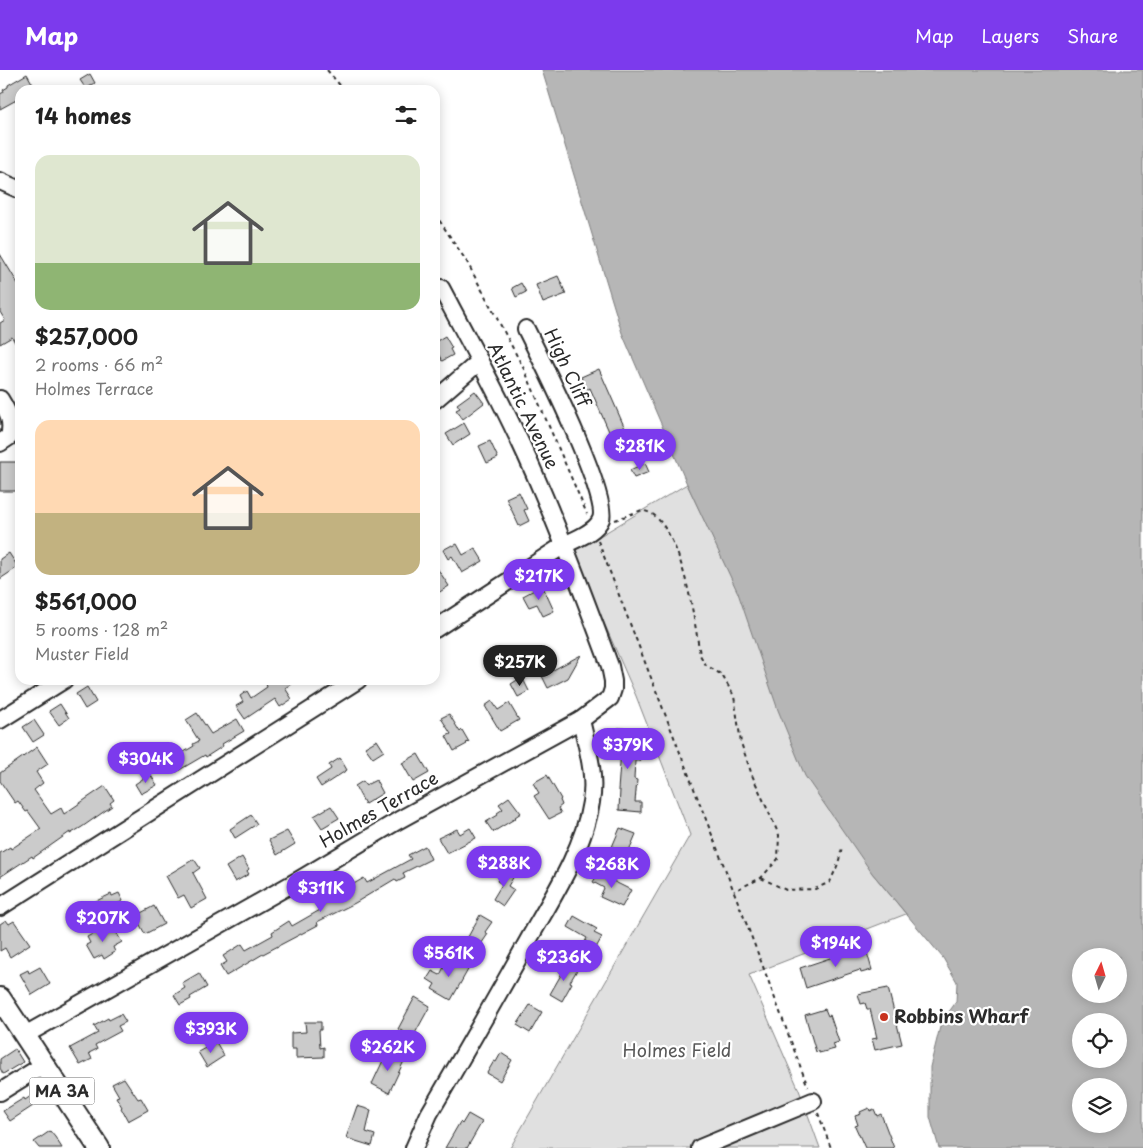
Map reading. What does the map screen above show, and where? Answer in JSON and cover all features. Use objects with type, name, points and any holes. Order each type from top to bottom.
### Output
[{"type":"main road","name":"MA 3A","points":[[0,998],[99,1148]]},
{"type":"street","points":[[0,181],[15,188]]},
{"type":"street","name":"Atlantic Avenue","points":[[442,288],[516,433],[564,545]]},
{"type":"street","name":"High Cliff","points":[[526,329],[554,386],[597,488],[602,509],[601,520],[593,529]]},
{"type":"street","points":[[440,396],[480,361]]},
{"type":"street","points":[[0,399],[11,421],[9,437],[0,443]]},
{"type":"street","points":[[440,627],[564,545],[593,529]]},
{"type":"street","name":"Holmes Terrace","points":[[25,1035],[297,881],[400,820],[581,720],[610,698],[613,681],[610,666],[564,545]]},
{"type":"street","points":[[0,720],[56,685]]},
{"type":"street","points":[[0,907],[350,685]]},
{"type":"street","points":[[414,1148],[429,1114],[546,909],[577,849],[585,829],[592,800],[591,764],[581,720]]},
{"type":"street","points":[[0,1092],[45,1064]]},
{"type":"street","points":[[700,1148],[813,1101]]},
{"type":"path","points":[[327,70],[340,85]]},
{"type":"path","points":[[440,222],[467,262],[525,371],[580,494],[734,891],[831,1148]]},
{"type":"path","points":[[593,529],[642,510],[655,515],[669,533],[687,582],[700,656],[706,664],[722,675],[734,696],[741,743],[752,775],[779,836],[778,859],[761,878],[734,891]]},
{"type":"path","points":[[761,878],[786,890],[815,889],[830,882],[838,864],[842,848]]},
{"type":"green space","name":"Holmes Field","points":[[687,484],[872,873],[906,914],[749,975],[799,1090],[820,1148],[510,1148],[690,835],[636,696],[573,552]]},
{"type":"shaded area","points":[[542,70],[1143,70],[1143,1148],[939,1148],[930,1117],[930,1067],[941,1023],[956,1002],[957,982],[943,958],[872,873],[805,776],[778,710],[738,593],[687,484],[622,333]]},
{"type":"building","points":[[27,74],[33,85],[15,85],[15,101],[0,109],[0,94],[4,92],[3,90]]},
{"type":"building","points":[[90,74],[95,83],[83,85],[80,80]]},
{"type":"building","points":[[0,254],[15,279],[15,343],[12,337],[0,344],[0,323],[5,320],[0,312]]},
{"type":"building","points":[[558,276],[566,294],[543,303],[536,285]]},
{"type":"building","points":[[521,283],[526,292],[516,297],[512,288]]},
{"type":"building","points":[[445,336],[452,348],[450,349],[453,355],[442,361],[440,357],[440,339]]},
{"type":"building","points":[[599,369],[634,449],[616,457],[607,438],[611,436],[590,388],[587,390],[581,377]]},
{"type":"building","points":[[475,391],[484,403],[463,419],[456,410],[460,408],[457,404]]},
{"type":"building","points":[[464,423],[470,434],[453,445],[446,434]]},
{"type":"building","points":[[490,441],[498,458],[487,463],[479,446]]},
{"type":"building","points":[[0,462],[15,462],[15,491],[0,491]]},
{"type":"building","points":[[645,463],[649,472],[634,478],[630,470]]},
{"type":"building","points":[[519,492],[527,509],[524,510],[529,521],[519,526],[506,498]]},
{"type":"building","points":[[457,544],[463,555],[475,548],[483,561],[462,573],[452,556],[448,559],[443,550]]},
{"type":"building","points":[[9,553],[15,562],[15,569],[0,579],[0,559]]},
{"type":"building","points":[[440,572],[449,586],[440,592]]},
{"type":"building","points":[[536,589],[537,591],[544,589],[554,611],[543,616],[537,604],[529,607],[523,596]]},
{"type":"building","points":[[581,655],[568,678],[548,688],[542,676]]},
{"type":"building","points":[[522,677],[529,691],[518,697],[511,684]]},
{"type":"building","points":[[266,685],[290,685],[285,688],[292,699],[280,707],[275,699],[245,719],[236,706],[243,702],[240,696],[247,691],[251,698],[267,687]]},
{"type":"building","points":[[87,687],[96,702],[85,709],[76,694]]},
{"type":"building","points":[[492,701],[498,710],[509,703],[519,720],[500,731],[485,706]]},
{"type":"building","points":[[60,704],[69,718],[59,725],[49,711]]},
{"type":"building","points":[[197,713],[211,734],[237,719],[244,731],[222,744],[223,746],[206,757],[205,755],[176,772],[169,761],[199,741],[186,720]]},
{"type":"building","points":[[449,714],[460,732],[462,730],[469,742],[454,751],[446,736],[451,734],[441,718]]},
{"type":"building","points":[[34,720],[44,735],[33,742],[23,727]]},
{"type":"building","points":[[618,728],[635,729],[634,749],[641,749],[640,761],[635,761],[634,779],[637,780],[635,802],[641,802],[641,812],[619,810],[620,790],[618,790],[621,750],[617,750]]},
{"type":"building","points":[[377,740],[384,751],[373,758],[365,747]]},
{"type":"building","points":[[37,747],[48,764],[36,772],[43,783],[34,790],[51,814],[61,808],[64,814],[105,786],[114,800],[110,803],[112,806],[82,827],[70,834],[70,832],[33,858],[32,856],[0,877],[0,853],[10,847],[11,849],[41,829],[18,801],[15,803],[0,781],[0,773]]},
{"type":"building","points":[[418,754],[429,773],[413,782],[402,763]]},
{"type":"building","points":[[340,758],[347,770],[321,787],[316,779],[331,769],[329,765]]},
{"type":"building","points":[[150,774],[157,785],[141,794],[135,784]]},
{"type":"building","points":[[547,775],[561,799],[562,805],[558,808],[561,813],[549,819],[534,796],[539,793],[533,783]]},
{"type":"building","points":[[376,780],[383,793],[365,804],[355,786],[363,781],[366,785]]},
{"type":"building","points":[[509,797],[521,813],[493,832],[486,822],[498,815],[497,813],[503,809],[499,804]]},
{"type":"building","points":[[331,806],[339,818],[322,828],[314,816]]},
{"type":"building","points":[[251,815],[257,824],[235,838],[230,829]]},
{"type":"building","points":[[470,828],[476,838],[447,853],[438,838],[457,829],[460,834]]},
{"type":"building","points":[[620,828],[636,834],[625,860],[609,854]]},
{"type":"building","points":[[287,831],[295,844],[277,855],[269,840]]},
{"type":"building","points":[[425,846],[431,859],[403,873],[405,878],[397,882],[395,879],[355,903],[317,922],[318,925],[226,976],[220,966],[227,962],[223,956],[242,944],[246,950],[273,935],[272,932],[289,921],[292,926],[320,910],[317,905],[364,878],[367,883],[411,859],[408,855]]},
{"type":"building","points":[[242,857],[249,869],[247,871],[249,874],[235,882],[226,867]]},
{"type":"building","points":[[194,859],[200,868],[193,873],[207,899],[191,908],[184,895],[178,898],[166,876]]},
{"type":"building","points":[[504,870],[514,876],[508,886],[514,890],[503,906],[493,899],[502,884],[497,881]]},
{"type":"building","points":[[600,870],[611,876],[609,879],[631,890],[622,907],[600,897],[604,888],[593,882]]},
{"type":"building","points":[[119,893],[123,901],[99,913],[94,902],[111,894],[112,896]]},
{"type":"building","points":[[154,906],[164,924],[145,934],[135,916]]},
{"type":"building","points":[[480,915],[492,922],[485,932],[488,934],[475,953],[463,946]]},
{"type":"building","points":[[574,916],[597,929],[594,933],[602,937],[592,955],[581,949],[587,938],[568,927]]},
{"type":"building","points":[[6,920],[9,924],[14,921],[30,944],[10,957],[5,948],[0,951],[0,924]]},
{"type":"building","points":[[107,926],[110,931],[114,929],[122,942],[113,947],[115,952],[104,959],[102,955],[94,959],[86,945],[90,943],[87,937]]},
{"type":"building","name":"Robbins Wharf","points":[[866,949],[872,970],[861,973],[860,970],[806,988],[800,968],[845,953],[846,955]]},
{"type":"building","points":[[449,957],[469,968],[451,1000],[432,989],[435,984],[427,979],[432,971],[440,975]]},
{"type":"building","points":[[564,963],[577,970],[562,1001],[550,994],[562,973],[559,971]]},
{"type":"building","points":[[40,967],[50,984],[32,995],[20,974],[28,970],[29,973]]},
{"type":"building","points":[[199,973],[207,987],[180,1005],[174,995],[185,988],[182,983]]},
{"type":"building","name":"Robbins Wharf","points":[[888,988],[902,1044],[875,1050],[872,1039],[877,1038],[870,1009],[867,1009],[865,1003],[861,1004],[858,994]]},
{"type":"building","points":[[415,997],[430,1006],[413,1037],[398,1029]]},
{"type":"building","points":[[530,1005],[542,1012],[530,1033],[517,1025]]},
{"type":"building","points":[[825,1009],[828,1016],[830,1015],[839,1042],[833,1044],[835,1049],[819,1053],[819,1051],[816,1052],[805,1015]]},
{"type":"building","points":[[121,1014],[126,1022],[118,1026],[121,1031],[95,1045],[97,1049],[89,1053],[92,1059],[80,1065],[70,1048],[98,1033],[94,1026],[108,1018],[109,1020]]},
{"type":"building","points":[[305,1022],[321,1022],[321,1030],[319,1030],[320,1048],[324,1047],[324,1057],[296,1058],[296,1049],[291,1049],[291,1033],[306,1032]]},
{"type":"building","points":[[216,1042],[224,1056],[207,1067],[198,1052]]},
{"type":"building","points":[[15,1049],[23,1062],[3,1074],[0,1068],[0,1059]]},
{"type":"building","points":[[387,1052],[404,1061],[389,1093],[372,1084]]},
{"type":"building","points":[[501,1053],[512,1060],[500,1081],[487,1073]]},
{"type":"building","points":[[124,1078],[138,1099],[141,1098],[148,1110],[128,1121],[116,1097],[119,1096],[112,1084]]},
{"type":"building","points":[[31,1096],[36,1104],[10,1121],[3,1111],[24,1098],[25,1100]]},
{"type":"building","points":[[357,1106],[371,1110],[366,1132],[375,1135],[372,1146],[346,1138]]},
{"type":"building","points":[[869,1108],[870,1111],[874,1109],[877,1116],[881,1114],[894,1148],[865,1148],[855,1126],[858,1125],[855,1116]]},
{"type":"building","points":[[468,1114],[482,1122],[467,1148],[445,1148],[460,1122],[462,1124]]},
{"type":"building","points":[[50,1131],[62,1148],[39,1148],[34,1142]]},
{"type":"place","name":"Robbins Wharf","points":[[884,1017]]}]
